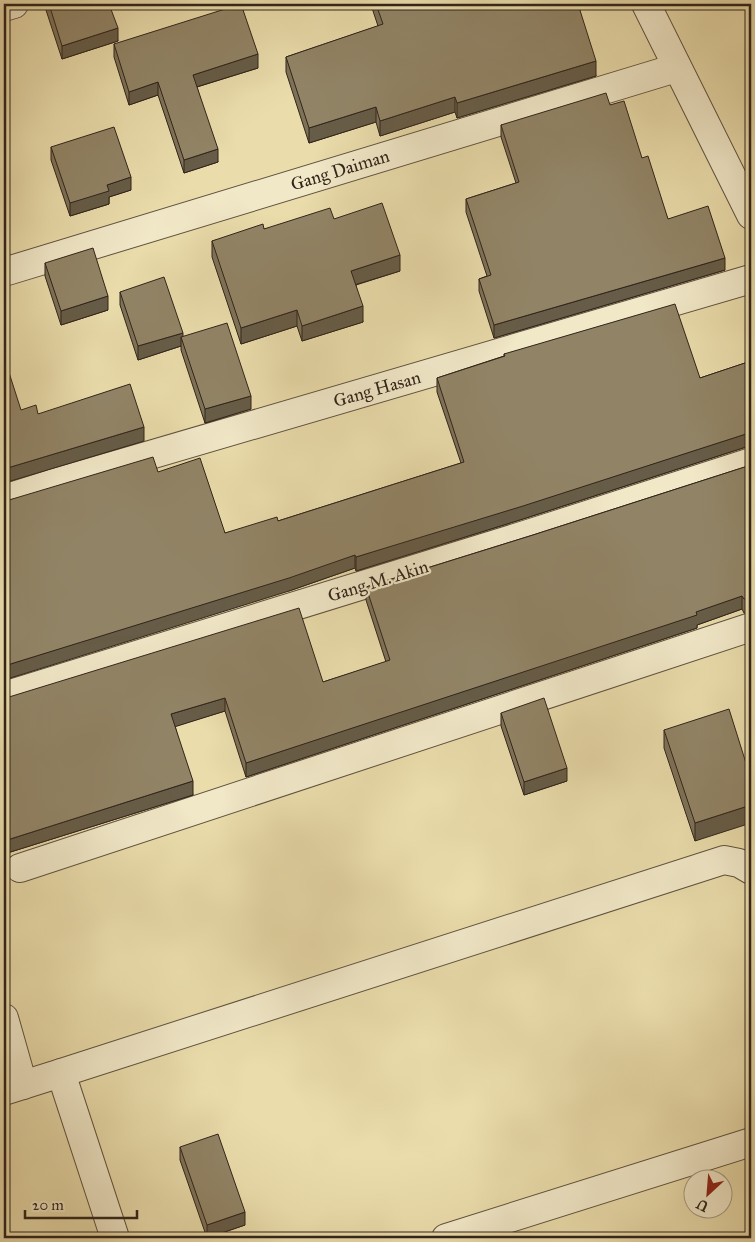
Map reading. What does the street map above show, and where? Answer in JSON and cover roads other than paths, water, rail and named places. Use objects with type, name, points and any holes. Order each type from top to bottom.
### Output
[{"type":"street","points":[[4,7],[14,4]]},
{"type":"street","points":[[646,4],[676,68],[751,215]]},
{"type":"street","name":"Gang Daiman","points":[[4,272],[676,68]]},
{"type":"street","name":"Gang Hasan","points":[[4,499],[751,278]]},
{"type":"street","name":"Gang M. Akin","points":[[4,696],[528,534],[751,462]]},
{"type":"street","points":[[20,868],[751,628]]},
{"type":"street","points":[[4,1018],[13,1088],[724,860],[739,863],[751,870]]},
{"type":"street","points":[[61,1073],[115,1238]]},
{"type":"street","points":[[446,1238],[751,1142]]}]
